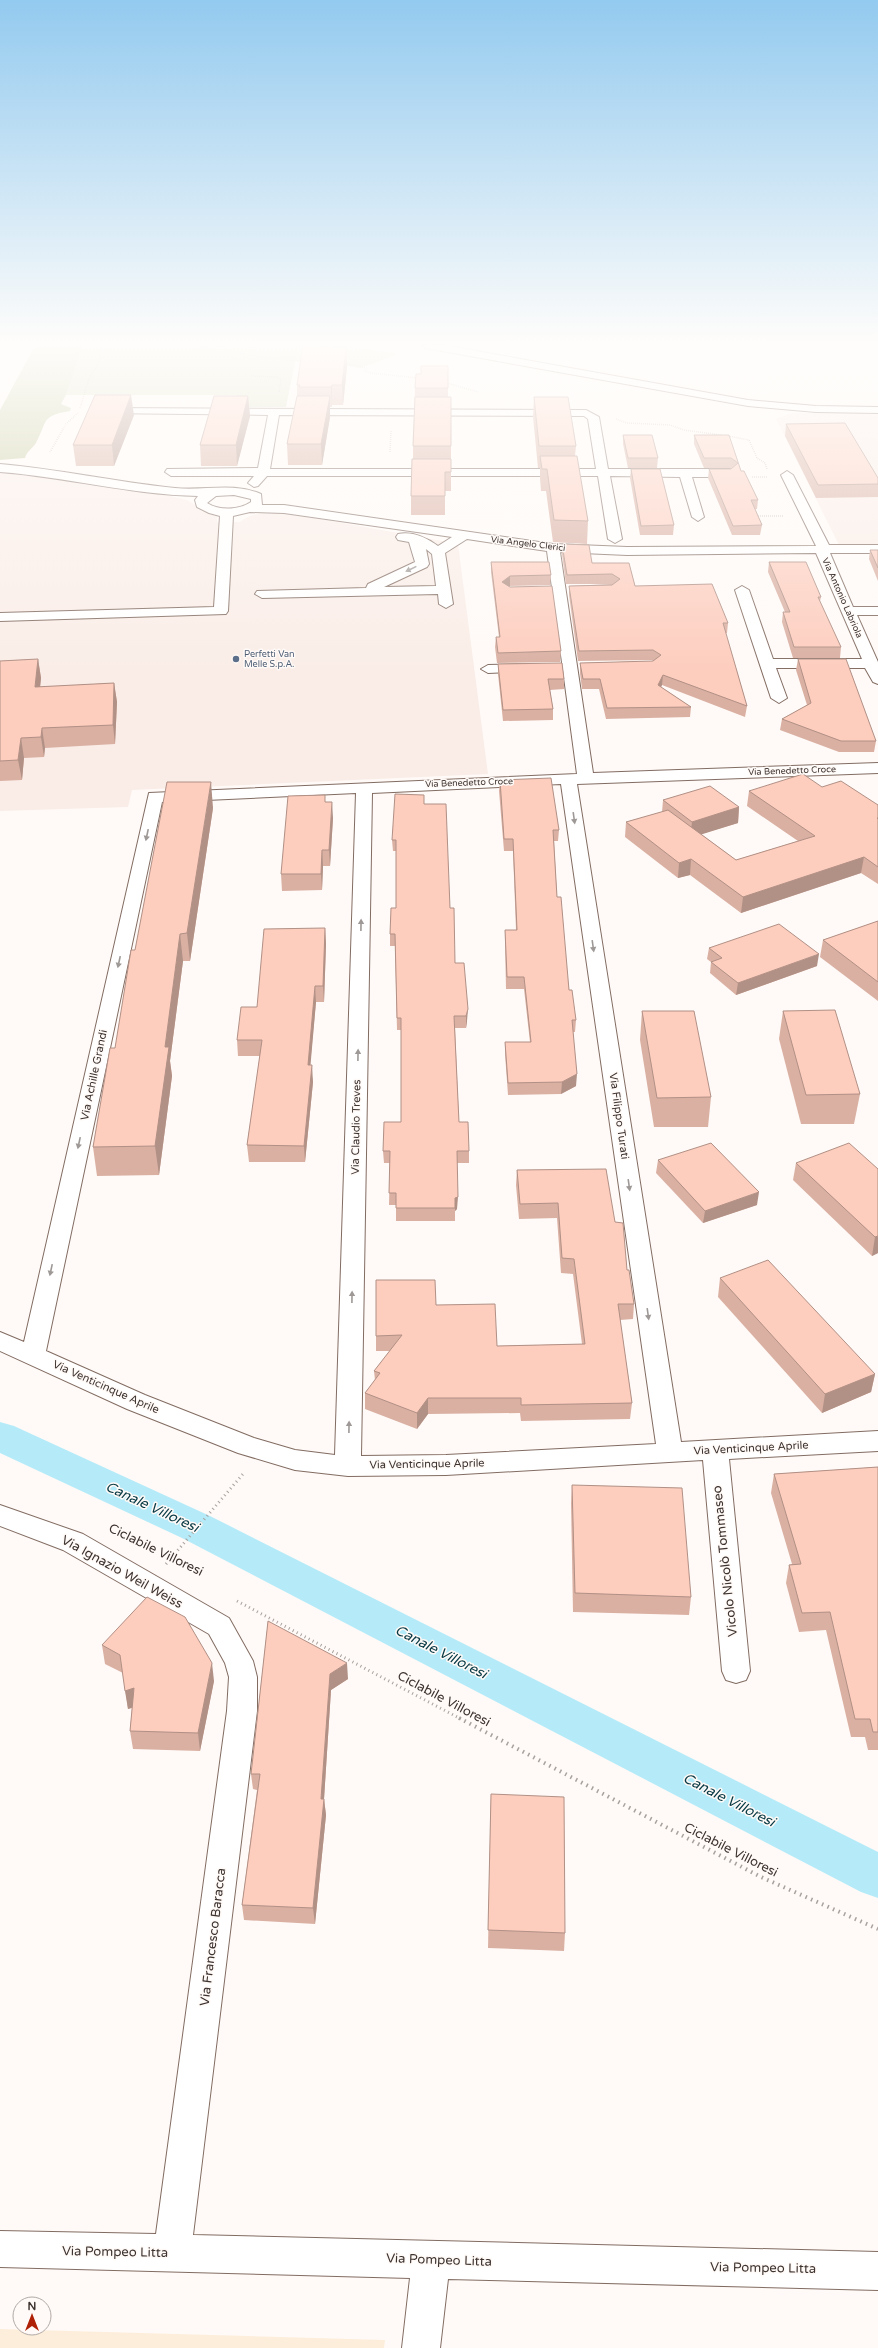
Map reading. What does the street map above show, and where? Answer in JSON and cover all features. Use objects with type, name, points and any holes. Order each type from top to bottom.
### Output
[{"type":"street","points":[[241,491],[257,481],[263,473],[266,455]]},
{"type":"street","points":[[600,455],[615,539]]},
{"type":"street","points":[[5,468],[175,492],[213,493],[241,491],[253,495],[254,504],[227,512],[210,509],[201,504],[201,500]]},
{"type":"street","points":[[171,472],[730,473]]},
{"type":"street","points":[[685,473],[698,517]]},
{"type":"street","name":"Via Antonio Labriola","points":[[787,475],[822,544],[822,549],[847,612],[878,679]]},
{"type":"street","points":[[175,492],[201,500],[213,493]]},
{"type":"street","name":"Via Angelo Clerici","points":[[254,504],[463,536],[553,548],[627,551],[878,549]]},
{"type":"street","points":[[0,617],[220,611],[227,512]]},
{"type":"street","points":[[314,513],[319,521],[326,524],[414,538],[423,541],[438,552],[446,604]]},
{"type":"street","points":[[438,552],[463,536]]},
{"type":"street","points":[[364,591],[422,564],[421,554],[414,538]]},
{"type":"street","name":"Via Filippo Turati","points":[[553,548],[560,590],[578,667],[577,778],[670,1453]]},
{"type":"street","points":[[262,594],[444,590]]},
{"type":"street","points":[[742,590],[778,698]]},
{"type":"street","points":[[847,612],[878,611]]},
{"type":"street","points":[[767,664],[870,663]]},
{"type":"street","points":[[555,668],[578,667]]},
{"type":"street","points":[[488,669],[540,668]]},
{"type":"street","name":"Via Benedetto Croce","points":[[155,797],[577,778],[878,768]]},
{"type":"street","name":"Via Claudio Treves","points":[[348,1466],[364,788]]},
{"type":"street","name":"Via Achille Grandi","points":[[32,1354],[155,797]]},
{"type":"street","name":"Via Venticinque Aprile","points":[[0,1341],[32,1354],[136,1402],[247,1446],[295,1460],[348,1466],[446,1465],[878,1441]]},
{"type":"street","name":"Vicolo Nicolò Tommaseo","points":[[715,1450],[736,1671]]},
{"type":"street","name":"Via Ignazio Weil Weiss","points":[[0,1515],[73,1542],[225,1612]]},
{"type":"street","name":"Via Francesco Baracca","points":[[172,2253],[242,1711],[242,1677],[225,1612]]},
{"type":"street","name":"Via Pompeo Litta","points":[[0,2249],[878,2271]]},
{"type":"street","points":[[421,2348],[431,2260]]},
{"type":"path","points":[[5,468],[22,461],[44,458],[47,455]]},
{"type":"path","points":[[389,473],[390,455]]},
{"type":"path","points":[[166,1564],[243,1474]]},
{"type":"path","name":"Ciclabile Villoresi","points":[[159,1561],[173,1568]]},
{"type":"path","name":"Ciclabile Villoresi","points":[[225,1612],[761,1878],[878,1929]]},
{"type":"shaded area","points":[[794,455],[878,455],[878,545],[839,545]]},
{"type":"shaded area","name":"Perfetti Van Melle S.p.A.","points":[[0,472],[35,474],[170,496],[187,500],[202,509],[214,513],[217,515],[217,522],[239,522],[250,516],[261,513],[288,513],[458,544],[488,774],[132,790],[128,807],[0,811]]},
{"type":"shaded area","points":[[0,2329],[12,2329],[12,2336],[52,2336],[52,2330],[385,2340],[384,2348],[0,2348]]},
{"type":"green space","points":[[0,455],[27,455],[25,458],[0,460]]},
{"type":"building","points":[[627,455],[657,455],[658,458],[628,458]]},
{"type":"building","points":[[703,455],[736,455],[741,471],[744,471],[758,500],[751,500],[762,525],[733,526],[709,469],[731,469],[738,463],[731,458],[704,458]]},
{"type":"building","points":[[802,455],[864,455],[878,478],[878,484],[818,485]]},
{"type":"building","points":[[540,456],[577,456],[588,521],[554,520],[547,469],[542,469]]},
{"type":"building","points":[[412,459],[451,459],[451,472],[445,472],[445,496],[411,496]]},
{"type":"building","points":[[631,469],[660,469],[674,525],[641,526]]},
{"type":"building","points":[[562,544],[589,545],[592,563],[629,563],[635,586],[712,584],[728,623],[723,623],[747,706],[663,675],[658,685],[691,707],[607,708],[600,679],[583,679],[580,663],[653,661],[661,655],[653,650],[579,651],[569,586],[612,585],[620,579],[612,574],[567,575]]},
{"type":"building","points":[[870,550],[878,550],[878,568]]},
{"type":"building","points":[[491,562],[549,562],[551,575],[510,576],[502,582],[510,587],[552,586],[561,651],[498,653],[496,637],[500,637]]},
{"type":"building","points":[[769,562],[806,562],[821,597],[818,597],[841,647],[794,647],[783,612],[790,612]]},
{"type":"building","points":[[38,659],[35,687],[114,683],[113,725],[42,728],[41,737],[21,738],[18,760],[0,761],[0,661]]},
{"type":"building","points":[[798,659],[846,659],[876,741],[841,741],[782,719],[811,703]]},
{"type":"building","points":[[562,663],[564,679],[548,679],[553,709],[503,710],[498,664]]},
{"type":"building","points":[[803,774],[822,787],[841,781],[878,805],[878,867],[864,857],[743,897],[691,859],[679,863],[626,822],[668,810],[736,860],[815,836],[749,791]]},
{"type":"building","points":[[551,778],[559,830],[553,830],[557,897],[561,897],[569,990],[572,990],[576,1020],[572,1020],[577,1074],[562,1082],[508,1083],[505,1042],[531,1042],[524,977],[507,977],[505,930],[517,930],[513,839],[504,839],[500,780]]},
{"type":"building","points":[[167,782],[211,782],[187,933],[180,934],[165,1047],[169,1047],[155,1146],[93,1147],[110,1048],[115,1048],[131,950],[135,950]]},
{"type":"building","points":[[710,786],[739,807],[692,822],[663,800]]},
{"type":"building","points":[[395,794],[424,795],[424,804],[446,804],[450,908],[454,908],[455,963],[464,963],[468,1009],[466,1016],[454,1016],[459,1122],[468,1122],[469,1151],[457,1151],[458,1197],[455,1198],[455,1208],[396,1208],[396,1193],[389,1193],[390,1151],[383,1151],[384,1122],[401,1122],[401,1018],[397,1018],[395,934],[390,934],[391,908],[396,908],[396,840],[392,840]]},
{"type":"building","points":[[325,795],[325,802],[332,802],[329,850],[322,850],[321,874],[281,874],[288,796]]},
{"type":"building","points":[[878,921],[878,982],[823,940]]},
{"type":"building","points":[[779,924],[819,954],[738,983],[711,962],[722,958],[709,948]]},
{"type":"building","points":[[325,928],[323,986],[315,986],[308,1065],[312,1065],[304,1146],[247,1145],[262,1040],[237,1040],[241,1007],[257,1007],[264,929]]},
{"type":"building","points":[[835,1010],[860,1094],[806,1095],[783,1011]]},
{"type":"building","points":[[642,1011],[694,1011],[711,1097],[657,1098]]},
{"type":"building","points":[[711,1143],[759,1192],[705,1211],[658,1160]]},
{"type":"building","points":[[849,1143],[878,1169],[878,1236],[875,1237],[796,1163]]},
{"type":"building","points":[[606,1169],[615,1222],[623,1223],[627,1270],[629,1270],[634,1304],[618,1304],[632,1403],[521,1405],[521,1398],[428,1398],[417,1413],[365,1393],[380,1373],[374,1371],[402,1335],[376,1336],[376,1280],[435,1280],[436,1305],[495,1304],[497,1346],[585,1344],[574,1259],[562,1258],[558,1203],[520,1204],[517,1170]]},
{"type":"building","points":[[768,1260],[875,1374],[825,1394],[720,1278]]},
{"type":"building","points":[[878,1467],[878,1732],[873,1732],[870,1719],[855,1719],[830,1612],[802,1613],[789,1565],[801,1564],[774,1474]]},
{"type":"building","points":[[572,1485],[682,1488],[691,1597],[575,1593]]},
{"type":"building","points":[[147,1597],[185,1617],[212,1663],[198,1733],[130,1731],[134,1688],[125,1691],[120,1655],[102,1645]]},
{"type":"building","points":[[268,1621],[347,1663],[330,1674],[321,1799],[324,1799],[313,1908],[242,1905],[260,1774],[251,1774]]},
{"type":"building","points":[[491,1794],[564,1797],[565,1933],[488,1930]]},
{"type":"waterway","name":"Canale Villoresi","points":[[0,1436],[196,1527],[878,1876]]},
{"type":"place","name":"Perfetti Van Melle S.p.A.","points":[[236,659]]}]
